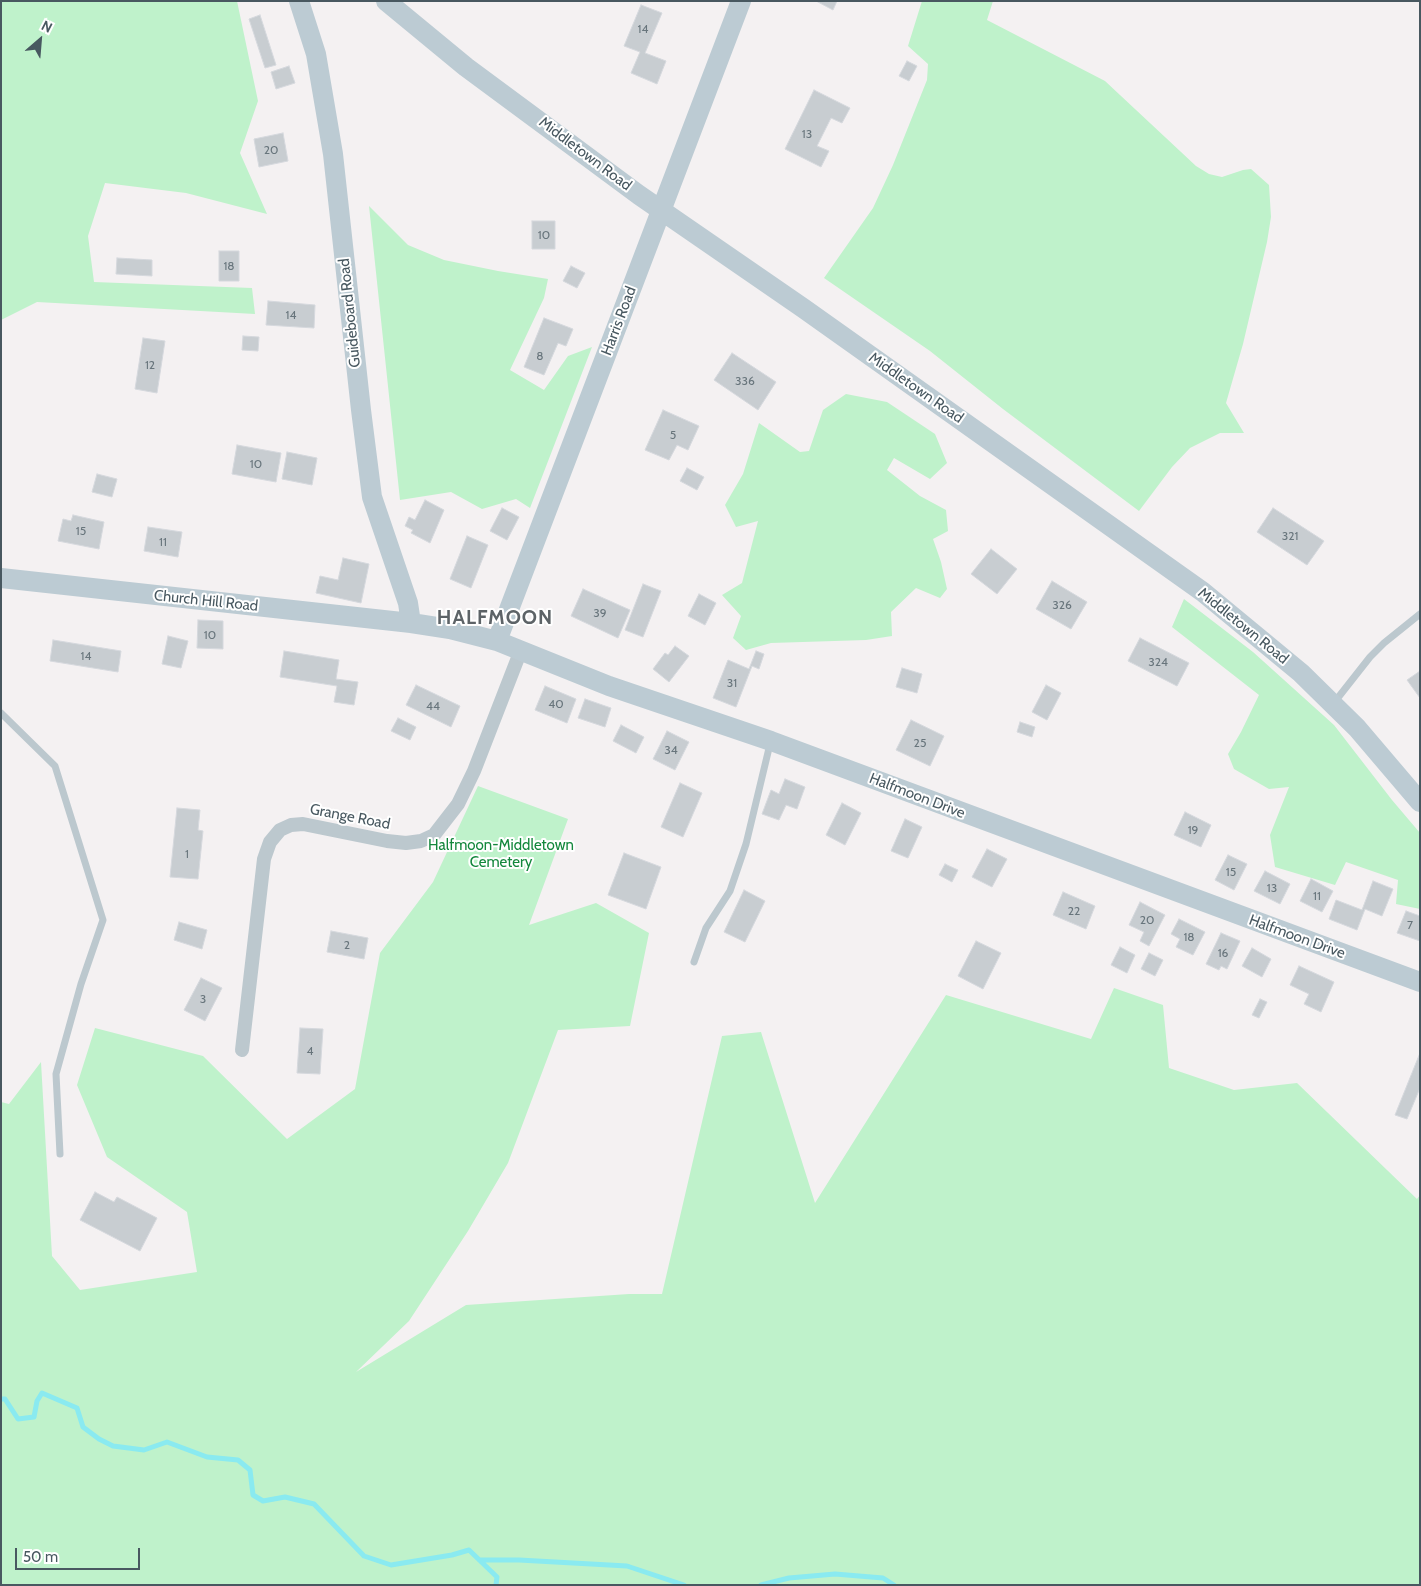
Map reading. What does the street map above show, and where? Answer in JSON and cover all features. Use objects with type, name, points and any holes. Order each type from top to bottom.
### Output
[{"type":"street","name":"Guideboard Road","points":[[299,1],[316,54],[333,154],[372,497],[408,603],[411,623]]},
{"type":"street","name":"Middletown Road","points":[[386,1],[466,67],[662,211],[803,308],[1203,592],[1301,673],[1357,728],[1420,802]]},
{"type":"street","name":"Harris Road","points":[[497,641],[741,1]]},
{"type":"street","name":"Church Hill Road","points":[[1,578],[411,623]]},
{"type":"street","name":"Halfmoon Drive","points":[[411,623],[450,629],[497,641],[609,686],[770,741],[1420,982]]},
{"type":"street","name":"Grange Road","points":[[242,1050],[264,859],[270,842],[280,830],[291,825],[303,824],[406,843],[421,841],[434,835],[458,804],[474,771],[521,650]]},
{"type":"lane","points":[[1332,704],[1377,650],[1420,614]]},
{"type":"lane","points":[[1,713],[55,766],[103,920],[81,984],[56,1074],[60,1154]]},
{"type":"lane","points":[[694,962],[706,928],[730,891],[746,844],[770,741]]},
{"type":"green space","points":[[1,1],[237,1],[258,101],[240,153],[267,214],[186,193],[105,183],[88,236],[94,282],[252,288],[255,314],[37,302],[1,320]]},
{"type":"green space","points":[[922,1],[993,1],[987,20],[1105,81],[1196,166],[1209,174],[1222,177],[1251,169],[1269,185],[1271,217],[1267,242],[1243,344],[1226,403],[1244,433],[1220,433],[1190,448],[1172,467],[1139,511],[1003,409],[930,351],[824,278],[873,208],[893,165],[927,80],[928,64],[908,46]]},
{"type":"green space","points":[[369,206],[408,245],[444,260],[548,279],[544,298],[510,370],[544,390],[568,356],[592,347],[530,508],[516,499],[482,509],[451,492],[400,500]]},
{"type":"green space","points":[[846,394],[887,402],[935,434],[947,463],[930,479],[894,458],[887,470],[920,496],[946,510],[948,531],[933,539],[941,562],[947,589],[940,598],[916,588],[891,612],[892,636],[866,640],[771,643],[746,650],[733,638],[741,616],[722,595],[742,583],[758,521],[736,527],[725,505],[743,474],[759,423],[800,452],[809,451],[823,410]]},
{"type":"green space","points":[[1184,599],[1253,652],[1334,725],[1420,833],[1420,909],[1396,904],[1398,880],[1346,862],[1335,885],[1275,867],[1270,835],[1289,787],[1269,789],[1234,769],[1228,754],[1259,695],[1172,627]]},
{"type":"green space","name":"Halfmoon-Middletown Cemetery","points":[[478,786],[568,819],[529,925],[596,903],[649,933],[630,1026],[558,1030],[508,1163],[468,1231],[409,1321],[356,1372],[466,1305],[629,1294],[662,1294],[722,1036],[761,1032],[815,1203],[946,995],[1091,1039],[1114,988],[1163,1005],[1169,1068],[1234,1090],[1297,1083],[1417,1199],[1420,1195],[1420,1585],[1,1585],[1,1102],[9,1104],[41,1062],[52,1256],[80,1290],[197,1272],[187,1212],[107,1157],[77,1085],[95,1028],[203,1056],[287,1139],[355,1089],[380,953],[433,882]]},
{"type":"building","points":[[816,1],[837,1],[833,10]]},
{"type":"building","points":[[641,5],[662,13],[645,53],[666,61],[657,84],[631,73],[640,52],[624,46]]},
{"type":"building","points":[[260,15],[276,65],[265,68],[249,19]]},
{"type":"building","points":[[907,61],[917,66],[909,81],[899,76]]},
{"type":"building","points":[[289,66],[295,83],[276,89],[271,72]]},
{"type":"building","points":[[814,90],[850,108],[842,123],[831,118],[817,146],[829,151],[821,167],[785,149]]},
{"type":"building","points":[[283,133],[288,161],[259,167],[254,139]]},
{"type":"building","points":[[532,221],[555,221],[555,249],[532,249]]},
{"type":"building","points":[[219,251],[239,251],[239,281],[219,281]]},
{"type":"building","points":[[117,258],[152,260],[152,276],[116,274]]},
{"type":"building","points":[[571,266],[585,273],[577,288],[563,281]]},
{"type":"building","points":[[268,301],[315,305],[314,328],[266,325]]},
{"type":"building","points":[[544,318],[573,329],[566,346],[558,343],[544,375],[524,367]]},
{"type":"building","points":[[243,336],[259,337],[258,351],[242,350]]},
{"type":"building","points":[[143,338],[165,341],[157,393],[135,389]]},
{"type":"building","points":[[732,353],[776,382],[758,410],[714,380]]},
{"type":"building","points":[[663,410],[699,426],[688,450],[677,445],[669,460],[645,450]]},
{"type":"building","points":[[237,445],[281,453],[276,482],[232,474]]},
{"type":"building","points":[[287,452],[317,458],[312,485],[282,479]]},
{"type":"building","points":[[687,468],[704,477],[697,490],[680,481]]},
{"type":"building","points":[[97,474],[117,479],[112,497],[92,492]]},
{"type":"building","points":[[425,500],[444,510],[430,543],[411,533],[413,530],[405,526],[409,517],[415,520]]},
{"type":"building","points":[[502,508],[519,517],[507,540],[490,531]]},
{"type":"building","points":[[1273,508],[1324,541],[1307,565],[1257,532]]},
{"type":"building","points":[[73,515],[104,522],[99,549],[58,541],[63,519],[71,521]]},
{"type":"building","points":[[148,527],[182,532],[178,557],[144,551]]},
{"type":"building","points":[[467,536],[488,545],[471,588],[450,579]]},
{"type":"building","points":[[991,549],[1017,569],[997,594],[971,574]]},
{"type":"building","points":[[343,558],[369,564],[361,603],[316,593],[320,576],[338,580]]},
{"type":"building","points":[[1052,581],[1087,602],[1071,629],[1036,609]]},
{"type":"building","points":[[643,584],[661,591],[643,637],[625,630]]},
{"type":"building","points":[[583,589],[630,610],[618,638],[571,616]]},
{"type":"building","points":[[699,594],[716,603],[705,625],[688,616]]},
{"type":"building","points":[[198,620],[223,621],[223,649],[197,648]]},
{"type":"building","points":[[168,636],[188,641],[181,668],[162,664]]},
{"type":"building","points":[[1140,638],[1189,663],[1177,686],[1128,661]]},
{"type":"building","points":[[53,640],[121,651],[118,672],[50,661]]},
{"type":"building","points":[[675,646],[689,656],[669,682],[653,669],[665,653],[668,655]]},
{"type":"building","points":[[284,651],[339,660],[336,679],[358,682],[354,705],[334,702],[337,686],[280,677]]},
{"type":"building","points":[[756,651],[764,654],[759,669],[752,666],[736,707],[713,698],[728,660],[749,669]]},
{"type":"building","points":[[902,668],[922,674],[917,693],[896,687]]},
{"type":"building","points":[[1420,671],[1420,698],[1407,680]]},
{"type":"building","points":[[416,685],[460,706],[451,727],[406,705]]},
{"type":"building","points":[[1046,685],[1061,693],[1047,720],[1032,712]]},
{"type":"building","points":[[545,686],[576,699],[567,723],[535,710]]},
{"type":"building","points":[[585,699],[611,708],[605,727],[578,718]]},
{"type":"building","points":[[398,718],[416,727],[410,740],[391,731]]},
{"type":"building","points":[[911,720],[944,736],[930,766],[896,750]]},
{"type":"building","points":[[1020,722],[1035,727],[1032,737],[1017,732]]},
{"type":"building","points":[[621,725],[644,737],[636,753],[613,741]]},
{"type":"building","points":[[667,731],[689,742],[675,770],[653,759]]},
{"type":"building","points":[[785,779],[805,787],[797,809],[786,805],[779,820],[762,814],[771,790],[779,794]]},
{"type":"building","points":[[680,783],[702,793],[683,837],[661,827]]},
{"type":"building","points":[[842,803],[861,813],[845,845],[826,835]]},
{"type":"building","points":[[177,808],[200,810],[198,830],[203,831],[198,879],[170,877]]},
{"type":"building","points":[[1185,812],[1211,825],[1201,847],[1174,835]]},
{"type":"building","points":[[905,819],[922,827],[908,858],[891,851]]},
{"type":"building","points":[[987,849],[1007,859],[992,887],[972,877]]},
{"type":"building","points":[[624,853],[661,867],[646,909],[608,895]]},
{"type":"building","points":[[1228,855],[1247,864],[1234,890],[1215,880]]},
{"type":"building","points":[[945,864],[958,870],[952,882],[939,875]]},
{"type":"building","points":[[1265,871],[1290,884],[1280,904],[1254,891]]},
{"type":"building","points":[[1311,879],[1333,891],[1322,912],[1300,901]]},
{"type":"building","points":[[1373,881],[1393,889],[1382,916],[1365,909],[1357,930],[1329,919],[1336,900],[1362,910]]},
{"type":"building","points":[[744,890],[765,901],[745,942],[724,932]]},
{"type":"building","points":[[1063,892],[1095,906],[1086,929],[1053,915]]},
{"type":"building","points":[[1140,902],[1165,915],[1149,946],[1140,941],[1144,932],[1129,925]]},
{"type":"building","points":[[1406,911],[1420,916],[1420,941],[1397,933]]},
{"type":"building","points":[[1179,919],[1205,932],[1193,955],[1176,947],[1180,939],[1171,934]]},
{"type":"building","points":[[179,922],[207,930],[202,949],[174,940]]},
{"type":"building","points":[[331,931],[368,938],[364,959],[327,952]]},
{"type":"building","points":[[1221,933],[1240,941],[1227,969],[1221,966],[1219,970],[1206,964]]},
{"type":"building","points":[[976,941],[1001,953],[983,989],[958,976]]},
{"type":"building","points":[[1120,947],[1135,955],[1127,973],[1111,965]]},
{"type":"building","points":[[1252,948],[1271,959],[1262,977],[1242,966]]},
{"type":"building","points":[[1149,953],[1163,960],[1155,976],[1141,969]]},
{"type":"building","points":[[1299,966],[1334,982],[1321,1012],[1304,1004],[1309,994],[1290,985]]},
{"type":"building","points":[[201,978],[222,988],[205,1021],[184,1010]]},
{"type":"building","points":[[1260,999],[1267,1002],[1259,1018],[1252,1015]]},
{"type":"building","points":[[300,1028],[323,1029],[320,1074],[297,1073]]},
{"type":"building","points":[[1420,1053],[1420,1088],[1407,1119],[1395,1115]]},
{"type":"building","points":[[95,1192],[114,1202],[117,1197],[157,1218],[140,1251],[80,1220]]},
{"type":"waterway","points":[[1,1399],[5,1399],[18,1419],[34,1417],[37,1401],[42,1393],[77,1408],[83,1427],[99,1439],[113,1446],[144,1450],[167,1442],[207,1457],[238,1460],[250,1470],[253,1495],[263,1501],[285,1497],[314,1504],[364,1556],[391,1565],[452,1555],[469,1550],[497,1577],[496,1585]]},
{"type":"waterway","points":[[481,1560],[519,1560],[627,1566],[684,1585]]},
{"type":"waterway","points":[[761,1585],[789,1578],[835,1574],[883,1578],[894,1585]]},
{"type":"district","name":"HALFMOON","points":[[495,618]]}]
